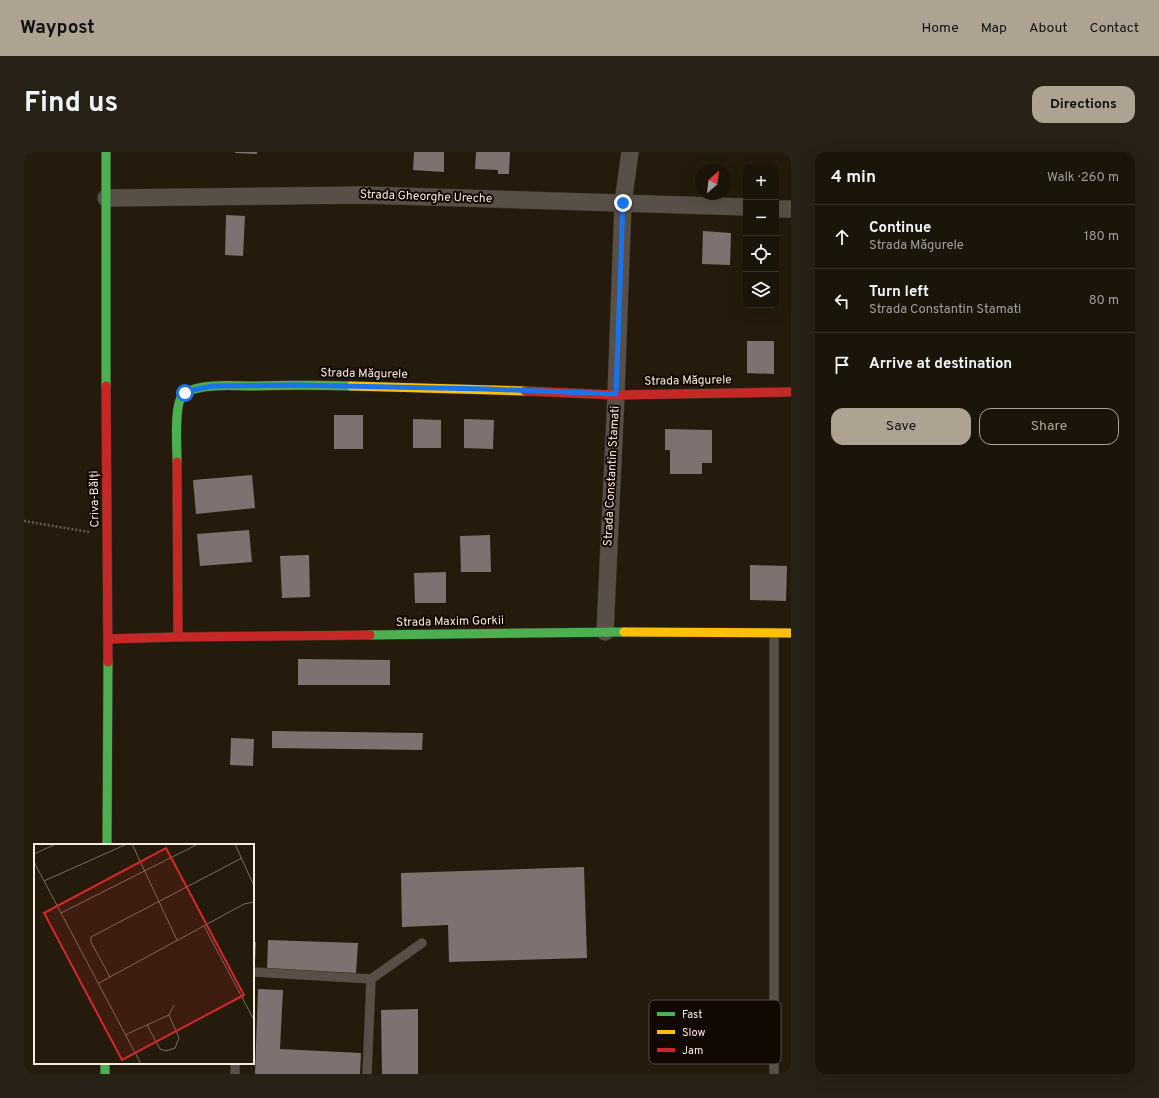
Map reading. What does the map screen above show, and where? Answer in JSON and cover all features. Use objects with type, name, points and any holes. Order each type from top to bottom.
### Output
[{"type":"main road","name":"Criva-Bălți","points":[[106,152],[108,640],[106,844]]},
{"type":"main road","name":"Strada Măgurele","points":[[178,637],[177,416],[181,396],[188,391],[213,386],[294,385],[486,389],[616,394],[791,392]]},
{"type":"main road","name":"Strada Maxim Gorkii","points":[[108,640],[178,637],[605,632],[791,633]]},
{"type":"street","name":"Strada Constantin Stamati","points":[[605,632],[623,203],[630,152]]},
{"type":"street","name":"Strada Gheorghe Ureche","points":[[106,198],[364,195],[743,207]]},
{"type":"street","points":[[779,208],[791,209]]},
{"type":"lane","points":[[774,633],[774,1000]]},
{"type":"lane","points":[[254,972],[372,979],[422,943]]},
{"type":"lane","points":[[367,1074],[372,979]]},
{"type":"path","points":[[24,521],[107,535]]},
{"type":"building","points":[[257,152],[257,154],[235,153]]},
{"type":"building","points":[[414,152],[444,152],[444,172],[413,170]]},
{"type":"building","points":[[476,152],[510,152],[509,174],[498,174],[498,170],[475,169]]},
{"type":"building","points":[[226,215],[245,216],[243,256],[225,255]]},
{"type":"building","points":[[703,231],[731,233],[730,265],[702,264]]},
{"type":"building","points":[[747,341],[774,341],[774,374],[747,373]]},
{"type":"building","points":[[334,415],[363,415],[363,449],[334,449]]},
{"type":"building","points":[[413,419],[441,420],[441,448],[413,448]]},
{"type":"building","points":[[464,419],[494,420],[493,449],[464,448]]},
{"type":"building","points":[[665,429],[712,430],[712,463],[702,463],[702,474],[670,474],[670,450],[665,450]]},
{"type":"building","points":[[252,475],[255,508],[196,514],[193,480]]},
{"type":"building","points":[[249,530],[252,562],[200,566],[197,534]]},
{"type":"building","points":[[490,535],[491,572],[461,572],[460,536]]},
{"type":"building","points":[[309,555],[310,597],[282,598],[280,556]]},
{"type":"building","points":[[750,565],[787,566],[786,601],[750,600]]},
{"type":"building","points":[[446,572],[446,603],[415,603],[414,573]]},
{"type":"building","points":[[298,659],[390,660],[390,685],[298,685]]},
{"type":"building","points":[[272,731],[423,733],[422,750],[272,748]]},
{"type":"building","points":[[231,738],[254,739],[253,766],[230,765]]},
{"type":"building","points":[[584,867],[587,958],[449,962],[448,925],[402,927],[401,873]]},
{"type":"building","points":[[268,940],[358,943],[356,973],[267,970]]},
{"type":"building","points":[[254,942],[256,942],[255,962]]},
{"type":"building","points":[[258,989],[283,990],[280,1049],[361,1053],[360,1074],[255,1074]]},
{"type":"building","points":[[418,1009],[418,1074],[382,1074],[381,1010]]},
{"type":"traffic: fast","points":[[106,152],[106,386]]},
{"type":"traffic: fast","points":[[177,462],[176,427],[179,401],[188,391],[201,387],[218,386],[351,386]]},
{"type":"traffic: fast","points":[[370,635],[624,632]]},
{"type":"traffic: fast","points":[[107,844],[108,662]]},
{"type":"traffic: fast","points":[[105,1064],[105,1074]]},
{"type":"traffic: slow","points":[[351,386],[525,391]]},
{"type":"traffic: slow","points":[[624,632],[791,633]]},
{"type":"traffic: jam","points":[[106,386],[108,662]]},
{"type":"traffic: jam","points":[[525,391],[616,395],[791,392]]},
{"type":"traffic: jam","points":[[177,462],[178,637]]},
{"type":"traffic: jam","points":[[108,639],[370,635]]},
{"type":"route","points":[[185,393],[188,391],[213,386],[294,385],[486,389],[616,394],[623,203]]}]
